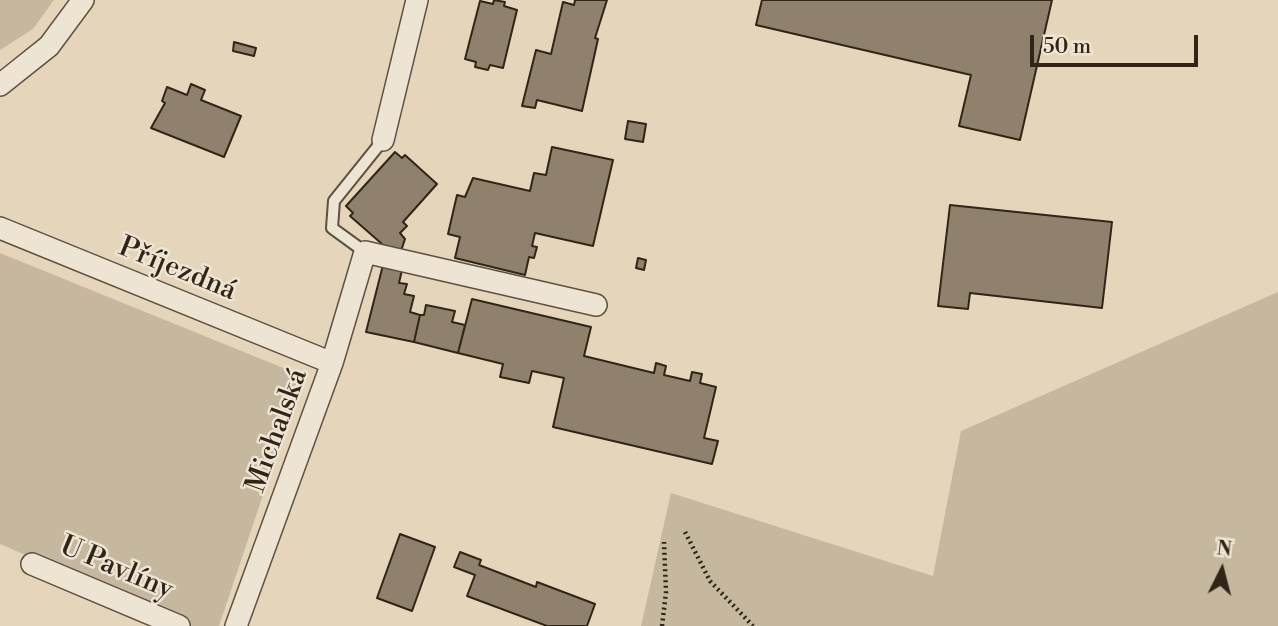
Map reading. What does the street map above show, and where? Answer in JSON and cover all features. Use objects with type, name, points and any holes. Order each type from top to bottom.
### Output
[{"type":"street","points":[[0,85],[49,46],[83,0]]},
{"type":"street","points":[[383,140],[417,0]]},
{"type":"street","name":"Příjezdná","points":[[0,228],[332,363]]},
{"type":"street","points":[[365,252],[596,305]]},
{"type":"street","name":"Michalská","points":[[236,626],[332,363],[365,252]]},
{"type":"street","name":"U Pavlíny","points":[[32,564],[179,626]]},
{"type":"lane","points":[[365,252],[332,228],[334,201],[383,140]]},
{"type":"path","points":[[685,532],[710,581],[754,626]]},
{"type":"path","points":[[662,626],[666,592],[664,542]]},
{"type":"shaded area","points":[[0,0],[54,0],[33,29],[0,50]]},
{"type":"shaded area","points":[[0,253],[303,376],[219,626],[192,626],[0,544]]},
{"type":"shaded area","points":[[1278,292],[1278,626],[641,626],[671,493],[933,576],[961,431]]},
{"type":"building","points":[[494,0],[505,2],[504,6],[517,10],[503,68],[490,65],[488,70],[475,67],[476,62],[465,59],[480,1],[493,4]]},
{"type":"building","points":[[575,0],[607,0],[595,38],[598,39],[582,111],[537,100],[535,108],[522,106],[536,50],[551,54],[563,2],[574,5]]},
{"type":"building","points":[[762,0],[1052,0],[1020,140],[959,126],[971,75],[756,25]]},
{"type":"building","points":[[234,42],[256,48],[254,56],[233,51]]},
{"type":"building","points":[[191,84],[205,90],[201,100],[241,116],[224,157],[151,128],[165,103],[162,101],[167,87],[187,95]]},
{"type":"building","points":[[628,121],[646,124],[643,142],[625,139]]},
{"type":"building","points":[[552,147],[613,160],[593,246],[535,233],[532,246],[537,247],[534,258],[529,257],[525,275],[455,258],[460,237],[448,234],[457,195],[465,197],[473,178],[530,191],[534,173],[546,175]]},
{"type":"building","points":[[395,152],[402,158],[405,155],[437,184],[403,222],[407,226],[400,233],[405,239],[401,251],[382,251],[382,244],[350,216],[353,213],[346,206]]},
{"type":"building","points":[[950,205],[1112,222],[1102,308],[970,293],[968,309],[938,306]]},
{"type":"building","points":[[638,258],[646,260],[644,270],[636,268]]},
{"type":"building","points":[[383,265],[402,270],[399,283],[407,284],[404,294],[414,296],[410,312],[420,315],[414,342],[366,332]]},
{"type":"building","points":[[472,299],[591,327],[584,356],[654,373],[656,363],[666,366],[664,375],[690,381],[692,372],[702,374],[700,383],[716,387],[704,438],[718,441],[712,464],[553,427],[564,378],[532,371],[529,383],[500,377],[503,364],[458,353]]},
{"type":"building","points":[[426,305],[455,311],[452,322],[465,325],[458,353],[414,342],[420,315],[424,315]]},
{"type":"building","points":[[400,534],[435,547],[412,611],[377,598]]},
{"type":"building","points":[[460,552],[481,560],[479,565],[536,587],[537,582],[595,604],[587,626],[547,626],[467,596],[475,575],[454,567]]}]
